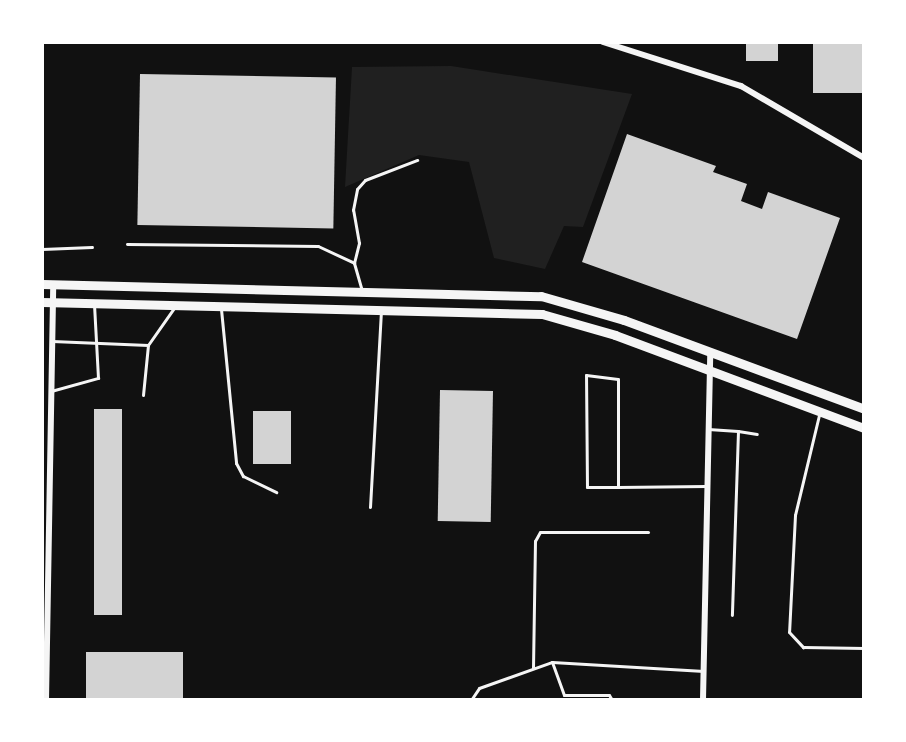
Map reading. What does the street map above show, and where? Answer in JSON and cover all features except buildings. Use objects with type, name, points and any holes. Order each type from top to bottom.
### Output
[{"type":"main road","points":[[42,284],[541,296],[599,311],[864,409]]},
{"type":"main road","points":[[48,302],[542,314],[709,370],[864,428]]},
{"type":"street","points":[[603,42],[741,86],[864,158]]},
{"type":"street","points":[[46,700],[46,491],[52,341],[48,302],[53,284]]},
{"type":"street","points":[[703,700],[710,352]]},
{"type":"lane","points":[[362,291],[354,263],[357,189],[365,180],[417,160]]},
{"type":"lane","points":[[127,244],[318,246],[354,263]]},
{"type":"lane","points":[[42,249],[92,247]]},
{"type":"lane","points":[[51,391],[96,381],[100,342],[94,303]]},
{"type":"lane","points":[[143,395],[148,345],[176,305]]},
{"type":"lane","points":[[221,305],[236,463],[243,476],[276,492]]},
{"type":"lane","points":[[370,507],[382,308]]},
{"type":"lane","points":[[52,341],[148,345]]},
{"type":"lane","points":[[618,487],[618,379],[586,375],[587,487],[618,487],[707,486]]},
{"type":"lane","points":[[820,411],[795,515],[789,632],[803,647],[864,648]]},
{"type":"lane","points":[[708,429],[757,434]]},
{"type":"lane","points":[[732,615],[738,431]]},
{"type":"lane","points":[[533,668],[535,541],[540,532],[648,532]]},
{"type":"lane","points":[[471,700],[479,688],[552,662],[704,671]]},
{"type":"lane","points":[[552,662],[564,695],[609,695],[612,700]]},
{"type":"shaded area","points":[[451,66],[632,94],[583,227],[564,226],[545,269],[494,258],[469,162],[419,155],[345,187],[352,67]]}]
